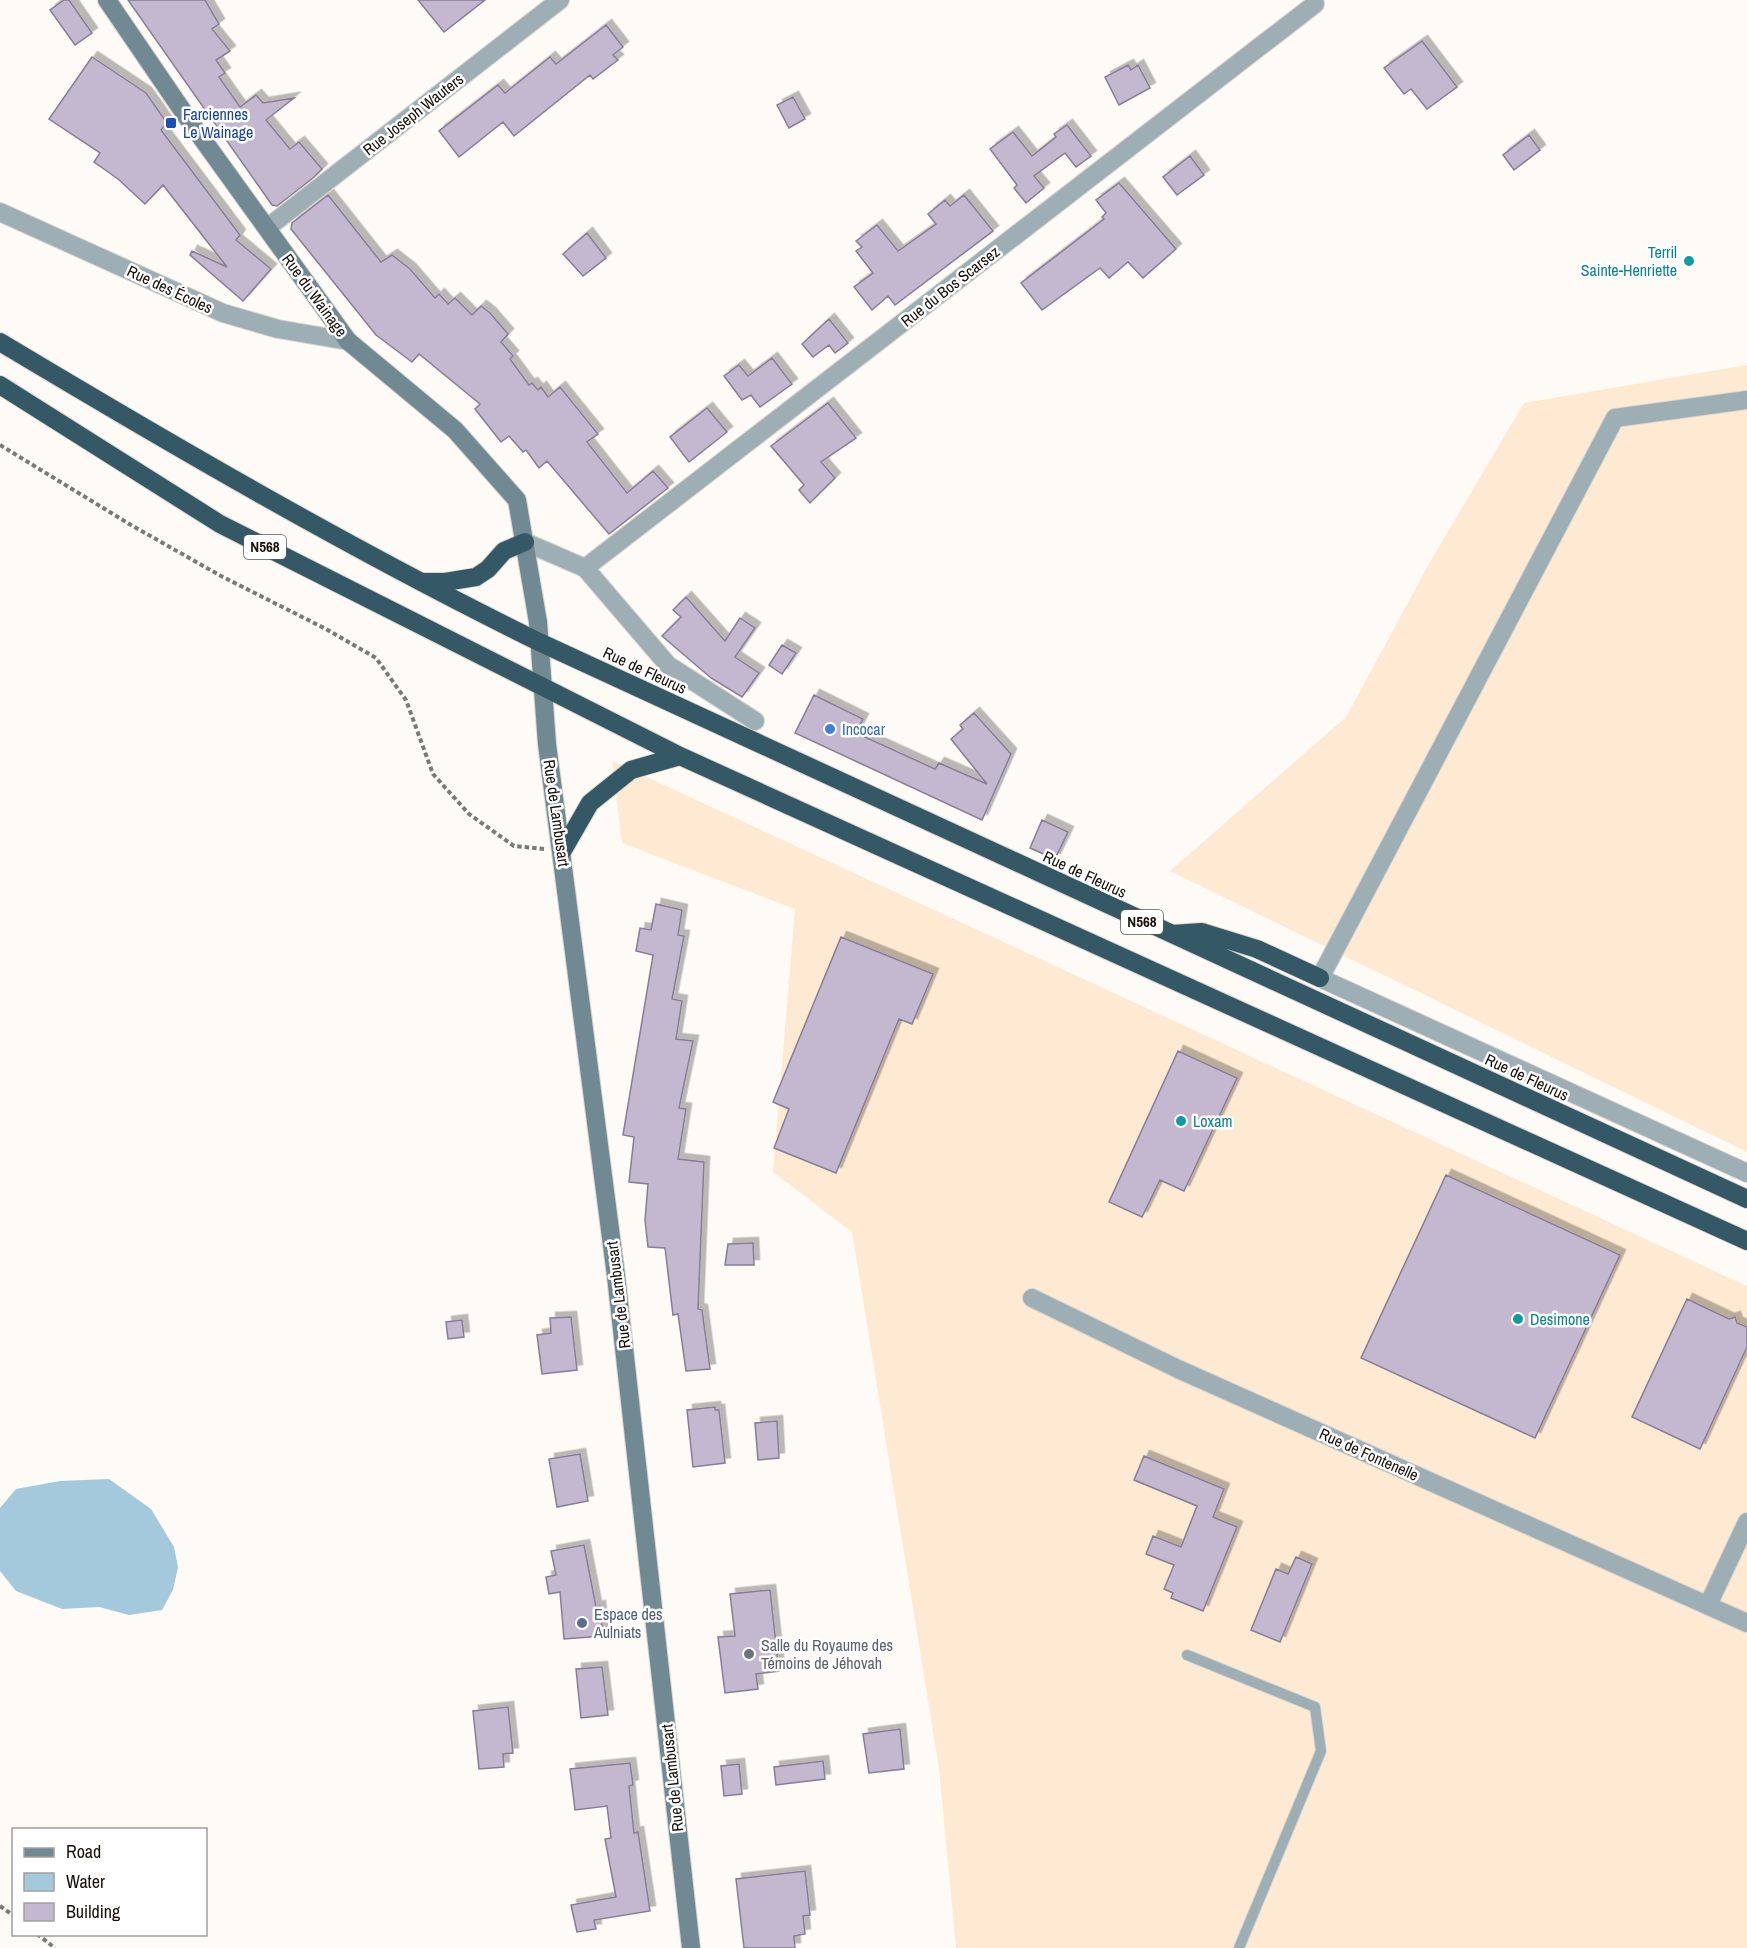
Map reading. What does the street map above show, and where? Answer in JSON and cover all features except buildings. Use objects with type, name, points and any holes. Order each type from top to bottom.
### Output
[{"type":"highway","name":"N568","points":[[0,342],[230,479],[415,581],[540,642]]},
{"type":"highway","name":"N568","points":[[0,385],[220,524],[680,756],[1747,1241]]},
{"type":"highway","points":[[415,581],[445,582],[476,577],[488,569],[504,551],[525,542]]},
{"type":"highway","name":"Rue de Fleurus","points":[[540,642],[1168,934],[1747,1199]]},
{"type":"highway","points":[[562,850],[590,803],[598,796],[631,770],[680,756]]},
{"type":"highway","points":[[1168,934],[1202,932],[1257,948],[1320,978]]},
{"type":"main road","name":"Rue du Wainage","points":[[107,0],[348,341],[455,430],[517,500],[540,642]]},
{"type":"main road","name":"Rue de Lambusart","points":[[540,642],[542,687],[616,1276],[691,1948]]},
{"type":"street","name":"Rue Joseph Wauters","points":[[267,228],[560,0]]},
{"type":"street","name":"Rue du Bos Scarsez","points":[[585,568],[1314,4]]},
{"type":"street","name":"Rue des Écoles","points":[[0,212],[223,313],[278,329],[348,341]]},
{"type":"street","points":[[1747,400],[1615,418],[1320,978],[1747,1173]]},
{"type":"street","name":"Rue de Fleurus","points":[[525,542],[585,568],[668,665],[755,721]]},
{"type":"street","name":"Rue de Fontenelle","points":[[1032,1298],[1178,1369],[1747,1623]]},
{"type":"street","points":[[1708,1605],[1747,1522]]},
{"type":"lane","points":[[1187,1655],[1315,1707],[1321,1751],[1239,1948]]},
{"type":"path","points":[[0,445],[141,531],[376,658],[406,700],[433,774],[469,814],[514,846],[562,850]]},
{"type":"path","points":[[38,1936],[55,1948]]},
{"type":"shaded area","points":[[1747,365],[1747,1152],[1170,871],[1346,717],[1430,562],[1524,403]]},
{"type":"shaded area","points":[[612,761],[1747,1286],[1747,1948],[956,1948],[939,1768],[852,1232],[773,1172],[795,909],[622,843]]},
{"type":"water","points":[[109,1479],[151,1509],[174,1547],[178,1567],[173,1590],[162,1610],[129,1615],[99,1607],[62,1609],[16,1591],[0,1571],[0,1508],[16,1489],[60,1481]]},
{"type":"place","name":"Farciennes Le Wainage","points":[[171,123]]},
{"type":"place","name":"Terril Sainte-Henriette","points":[[1689,261]]},
{"type":"place","name":"Incocar","points":[[830,729]]},
{"type":"place","name":"Loxam","points":[[1181,1121]]},
{"type":"place","name":"Desimone","points":[[1518,1319]]},
{"type":"place","name":"Espace des Aulniats","points":[[582,1623]]},
{"type":"place","name":"Salle du Royaume des Témoins de Jéhovah","points":[[749,1654]]}]
